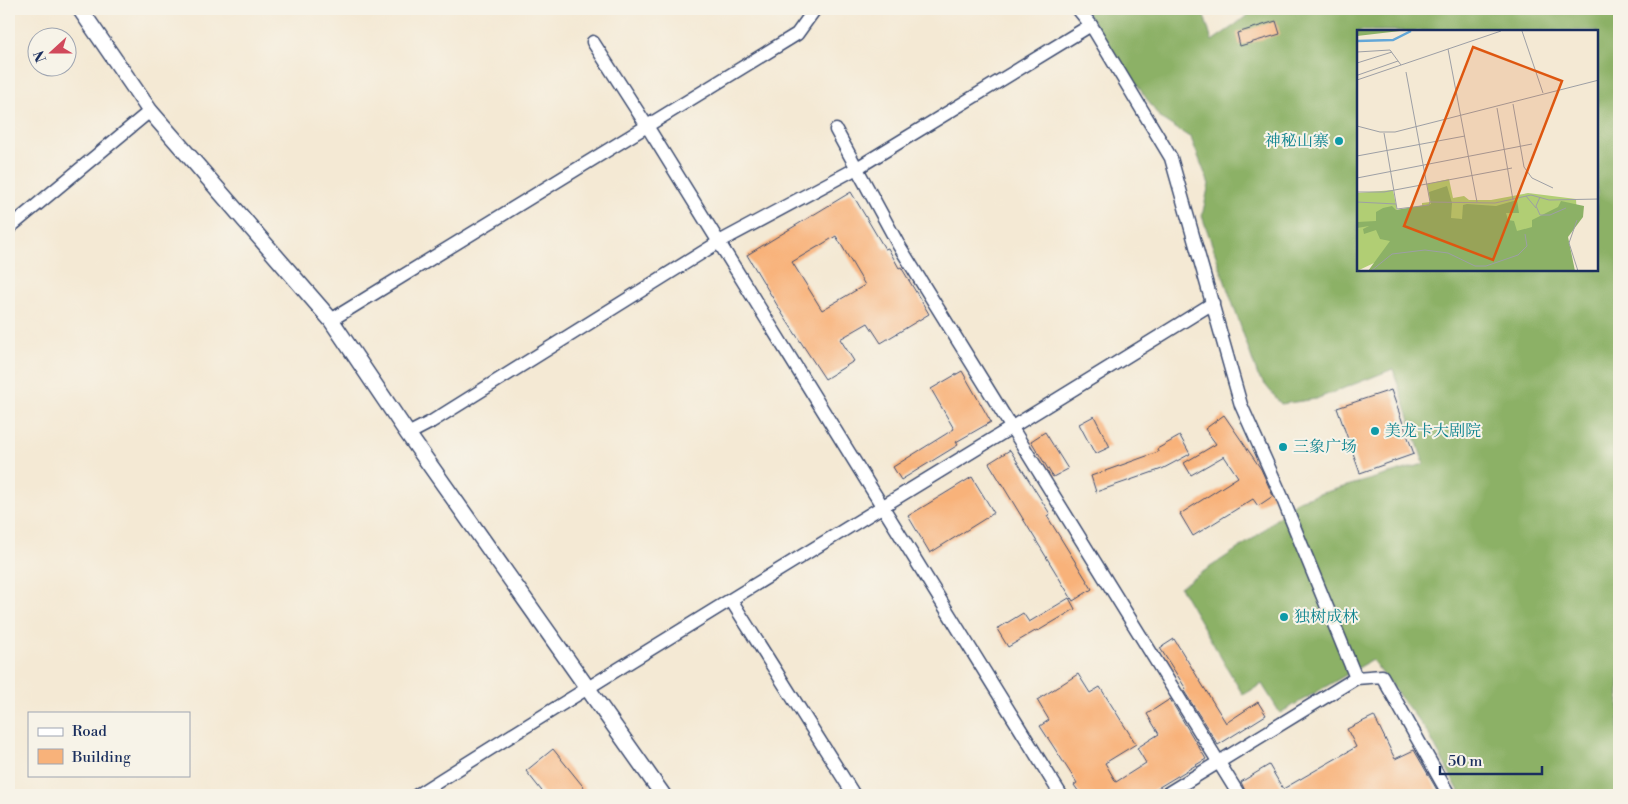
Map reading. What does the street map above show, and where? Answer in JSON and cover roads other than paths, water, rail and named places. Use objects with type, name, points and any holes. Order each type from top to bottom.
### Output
[{"type":"street","points":[[80,9],[150,111],[331,320],[408,434],[663,795]]},
{"type":"street","points":[[331,320],[797,34],[815,9]]},
{"type":"street","points":[[1078,9],[1091,25],[1171,158],[1241,405],[1285,505],[1356,678]]},
{"type":"street","points":[[408,434],[431,422],[719,242],[857,168],[1091,25]]},
{"type":"street","points":[[592,42],[647,126],[1061,795]]},
{"type":"street","points":[[9,228],[150,111]]},
{"type":"street","points":[[836,130],[898,244],[1239,795]]},
{"type":"street","points":[[417,795],[587,688],[1213,304]]},
{"type":"street","points":[[731,600],[854,795]]},
{"type":"street","points":[[1165,795],[1356,678],[1382,676],[1450,795]]},
{"type":"place","name":"神秘山寨","points":[[1339,141]]},
{"type":"place","name":"美龙卡大剧院","points":[[1375,431]]},
{"type":"place","name":"三象广场","points":[[1283,447]]},
{"type":"place","name":"独树成林","points":[[1284,617]]}]
